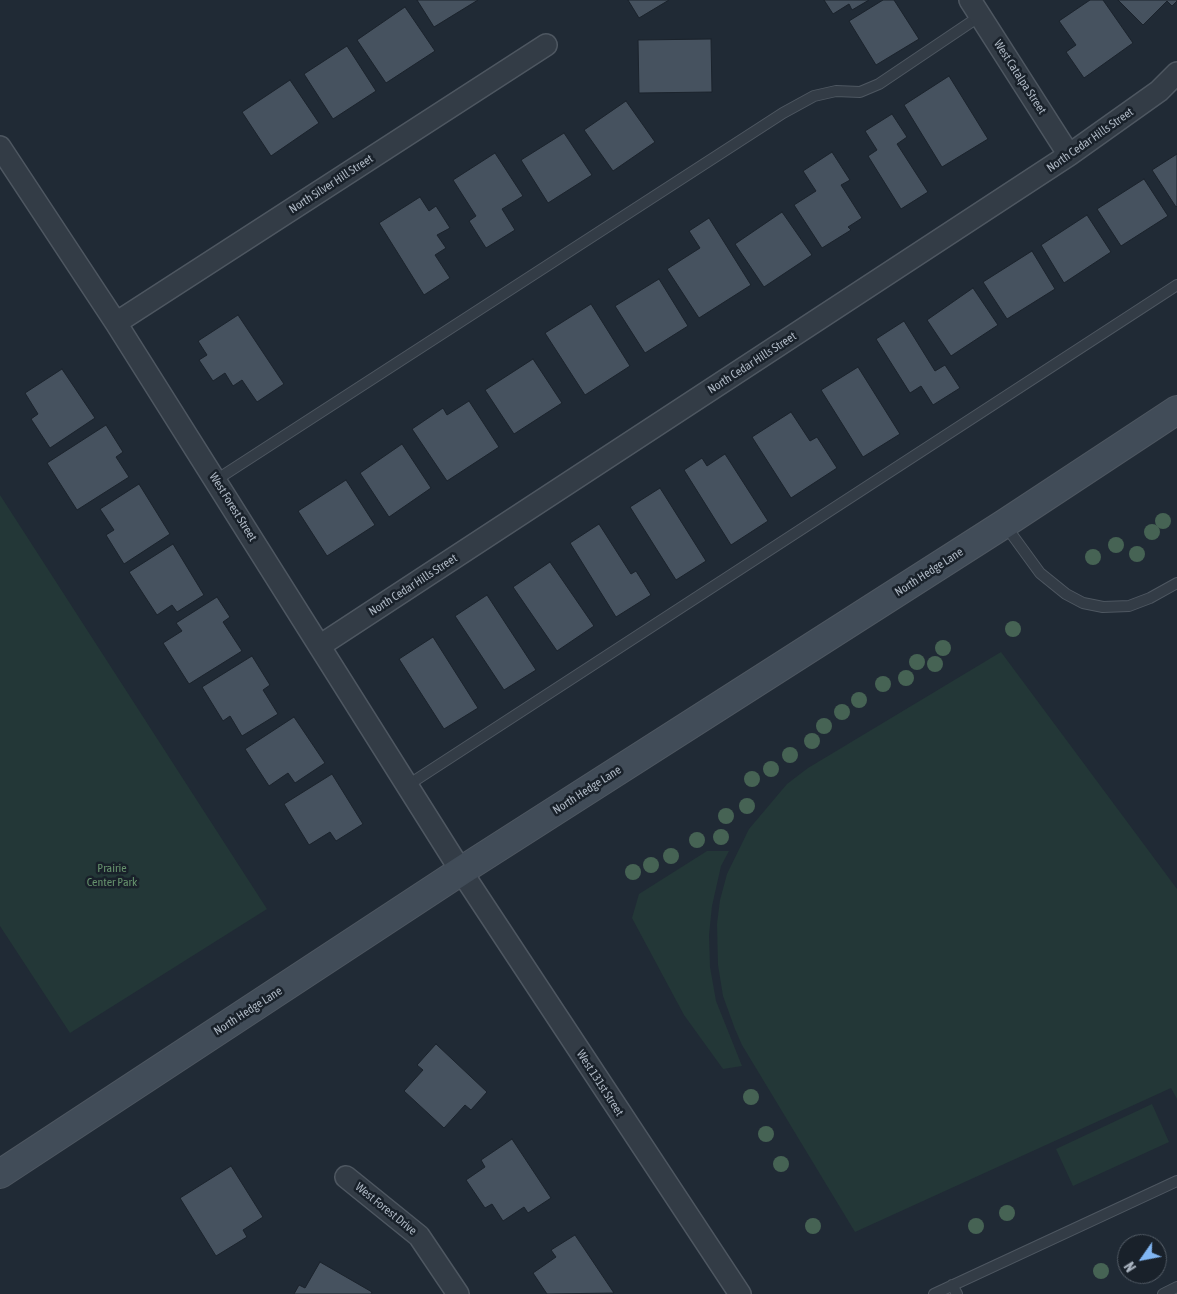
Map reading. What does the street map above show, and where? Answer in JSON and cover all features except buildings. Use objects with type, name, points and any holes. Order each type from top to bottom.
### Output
[{"type":"street","name":"West Catalpa Street","points":[[975,8],[1069,154]]},
{"type":"street","name":"North Silver Hill Street","points":[[116,323],[546,45]]},
{"type":"street","name":"North Cedar Hills Street","points":[[321,645],[1069,154],[1159,92],[1177,73]]},
{"type":"street","name":"West Forest Street","points":[[0,147],[116,323],[216,480],[461,871]]},
{"type":"street","name":"North Hedge Lane","points":[[0,1174],[461,871],[1004,524],[1177,410]]},
{"type":"street","name":"West 131st Street","points":[[461,871],[740,1294]]},
{"type":"street","name":"West Forest Drive","points":[[346,1177],[419,1236],[458,1294]]},
{"type":"lane","points":[[216,480],[783,113],[814,96],[836,91],[860,92],[879,84],[975,8]]},
{"type":"lane","points":[[408,785],[1177,285]]},
{"type":"lane","points":[[1004,524],[1040,573],[1066,594],[1083,603],[1104,607],[1129,606],[1150,598],[1177,583]]},
{"type":"lane","points":[[934,1294],[955,1289],[1177,1181]]},
{"type":"lane","points":[[1163,1294],[1177,1288]]},
{"type":"green space","name":"Prairie Center Park","points":[[0,495],[267,909],[70,1033],[0,926]]},
{"type":"green space","points":[[1001,652],[1177,889],[1177,1099],[1171,1088],[855,1232],[742,1045],[735,1029],[723,996],[718,965],[717,924],[720,900],[727,874],[749,829],[787,784],[808,768]]},
{"type":"green space","points":[[707,851],[729,851],[721,866],[712,906],[709,935],[710,967],[716,1001],[742,1066],[723,1069],[684,1015],[632,918],[639,894]]},
{"type":"green space","points":[[1152,1104],[1169,1142],[1073,1186],[1056,1149]]}]
